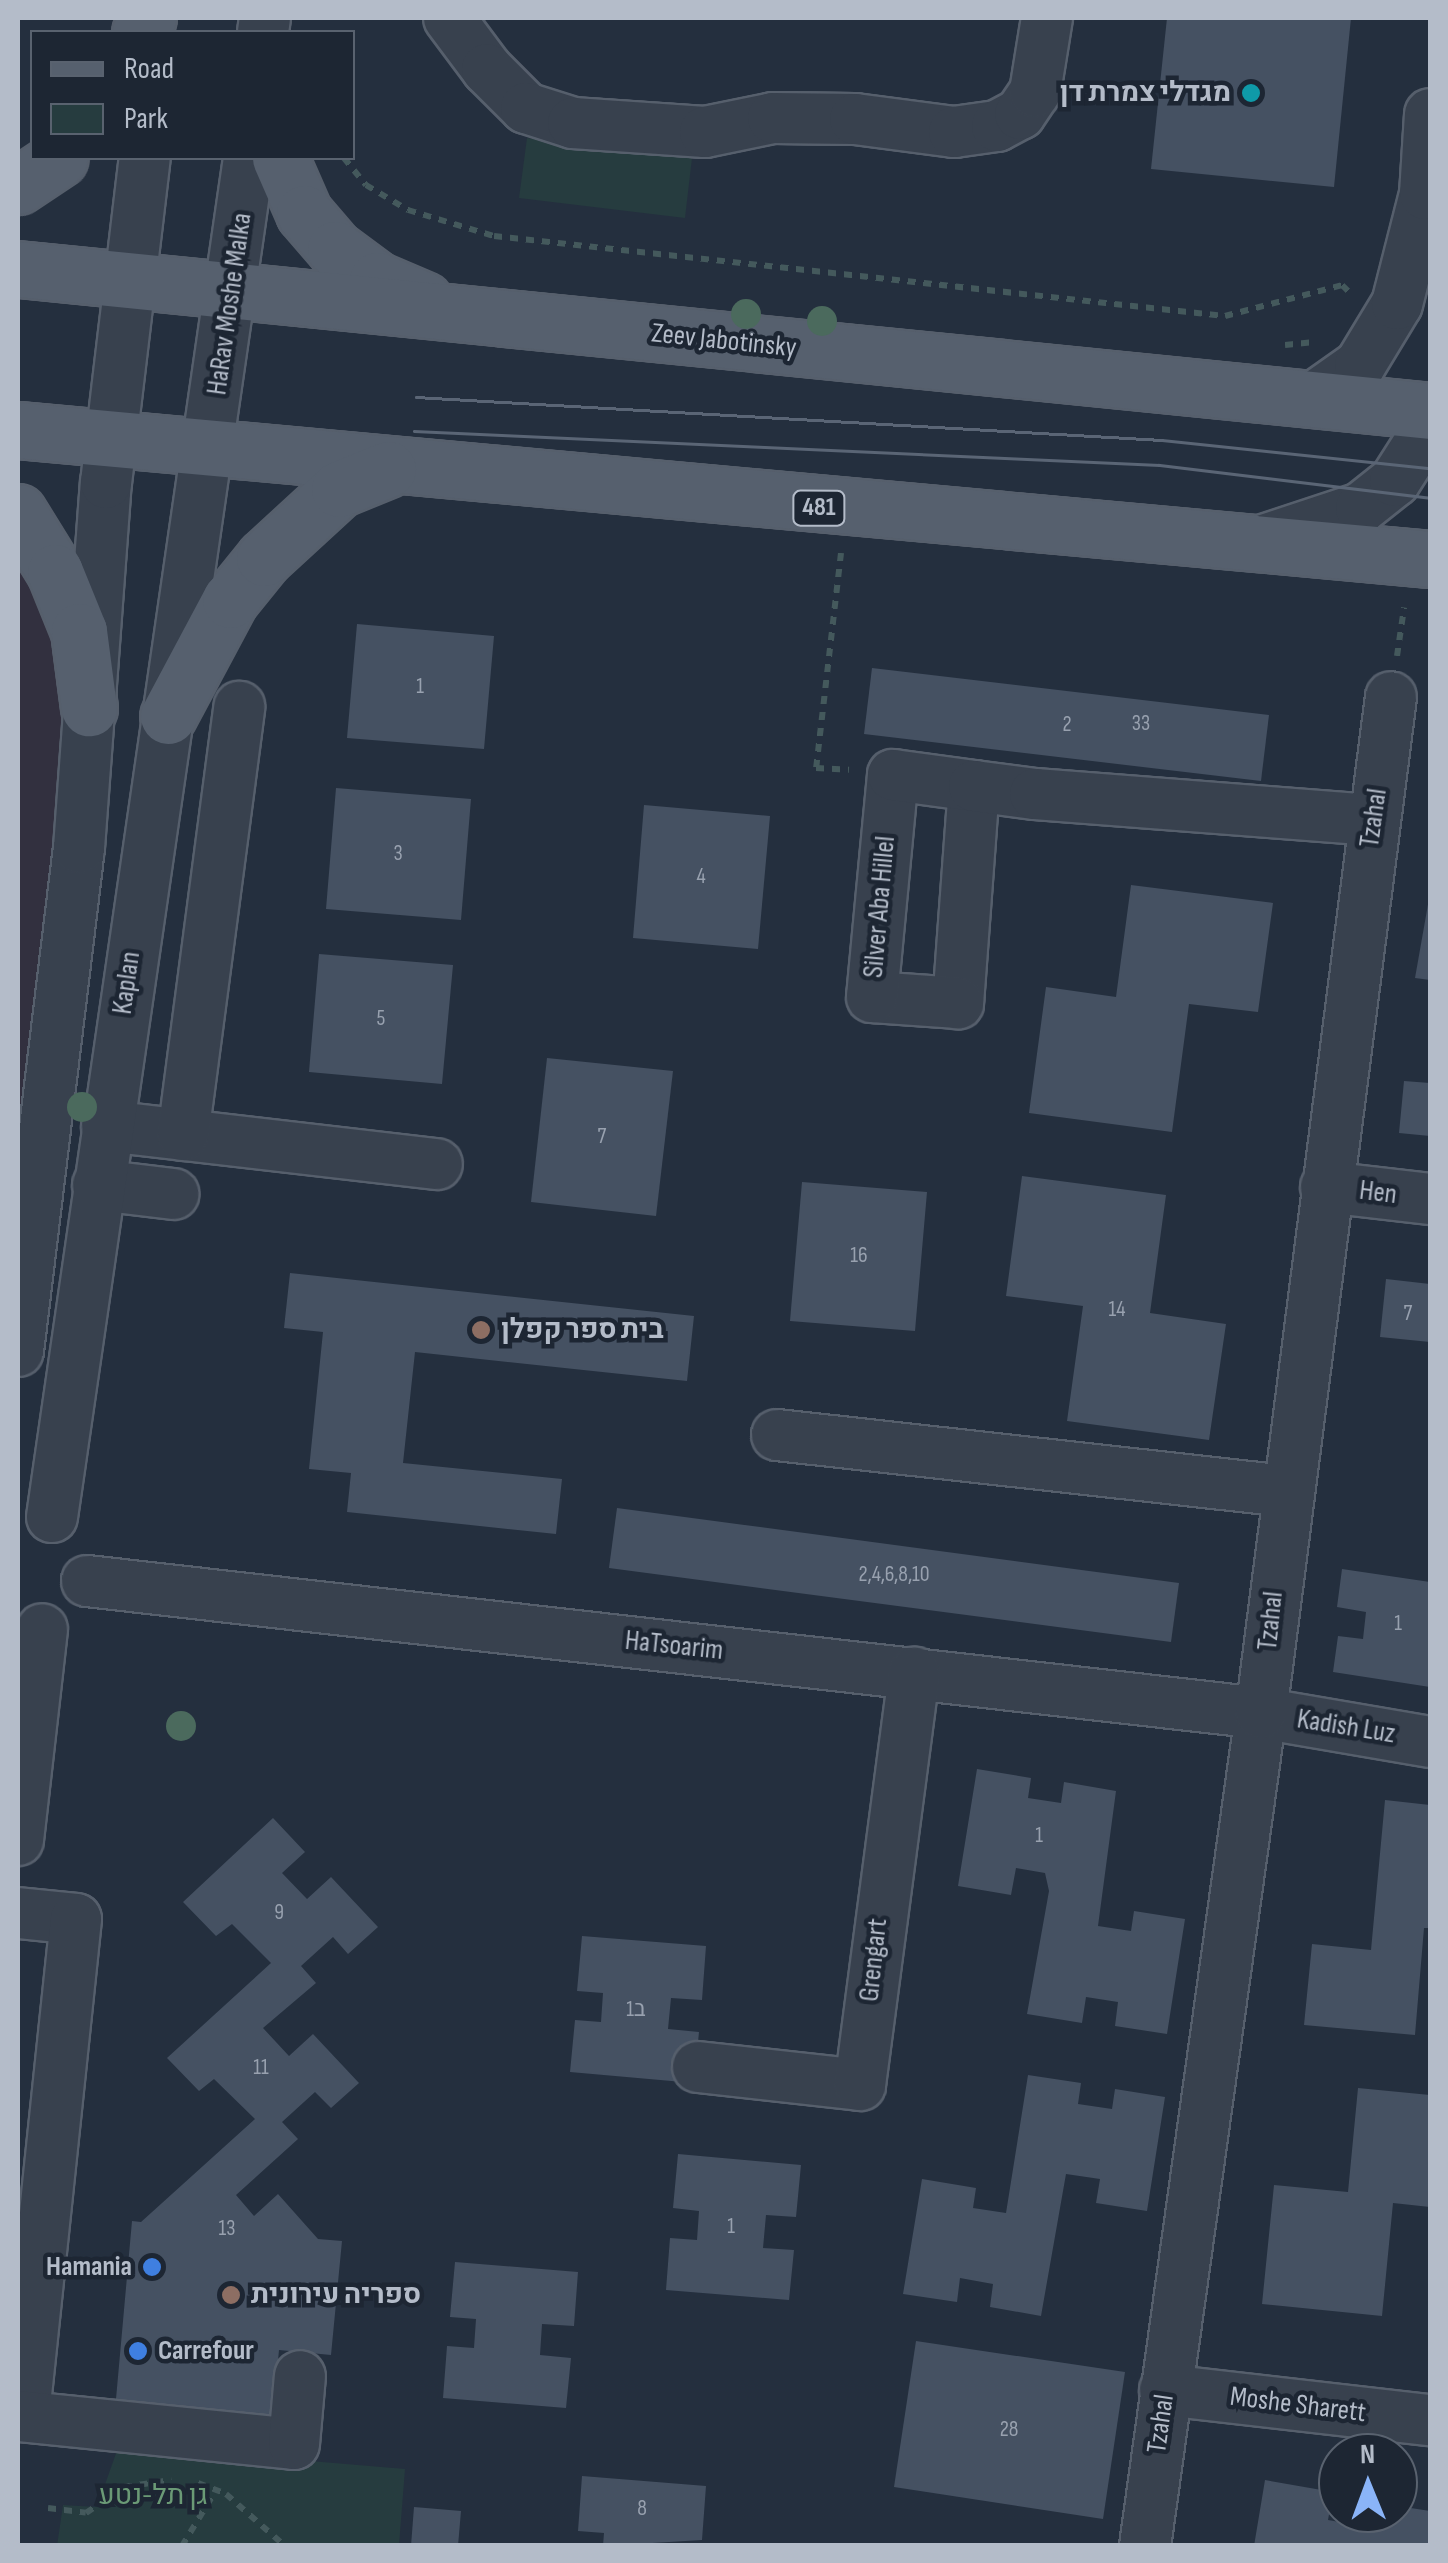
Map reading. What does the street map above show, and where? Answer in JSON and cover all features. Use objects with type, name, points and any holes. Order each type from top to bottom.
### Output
[{"type":"main road","points":[[18,186],[57,160]]},
{"type":"main road","points":[[281,160],[304,213],[335,249],[377,280],[465,315]]},
{"type":"main road","name":"Zeev Jabotinsky","points":[[18,269],[234,294],[1430,411]]},
{"type":"main road","name":"481","points":[[18,430],[390,469],[1240,546],[1430,559]]},
{"type":"main road","points":[[168,716],[230,600],[264,558],[339,489],[390,469]]},
{"type":"main road","points":[[18,512],[55,572],[79,631],[89,708]]},
{"type":"street","points":[[449,18],[486,70],[526,108],[573,124],[705,132],[773,118],[954,132],[996,126],[1020,114],[1036,92],[1047,18]]},
{"type":"street","points":[[1312,399],[1360,364],[1396,304],[1425,194],[1430,114]]},
{"type":"street","points":[[18,1351],[30,1159],[89,708],[128,283],[145,160]]},
{"type":"street","name":"HaRav Moshe Malka","points":[[209,450],[234,294],[249,160]]},
{"type":"street","points":[[1240,546],[1361,508],[1395,481],[1430,426]]},
{"type":"street","name":"Kaplan","points":[[35,1515],[98,1185],[209,450]]},
{"type":"street","name":"Tzahal","points":[[1144,2546],[1261,1713],[1286,1491],[1391,696]]},
{"type":"street","points":[[183,1136],[239,707]]},
{"type":"street","points":[[893,775],[1035,794],[1374,820]]},
{"type":"street","name":"Silver Aba Hillel","points":[[893,775],[872,997],[958,1004],[974,786]]},
{"type":"street","points":[[107,1126],[436,1164]]},
{"type":"street","points":[[98,1185],[173,1194]]},
{"type":"street","name":"Hen","points":[[1326,1187],[1430,1200]]},
{"type":"street","points":[[777,1435],[1286,1491]]},
{"type":"street","points":[[18,1840],[30,1630],[69,1616],[87,1581],[80,1543],[35,1515]]},
{"type":"street","name":"HaTsoarim","points":[[87,1581],[1261,1713]]},
{"type":"street","name":"Grengart","points":[[698,2066],[860,2085],[914,1673]]},
{"type":"street","name":"Kadish Luz","points":[[1261,1713],[1430,1742]]},
{"type":"street","points":[[18,1912],[76,1919],[21,2415],[294,2444],[300,2376]]},
{"type":"street","name":"Moshe Sharett","points":[[1165,2390],[1430,2420]]},
{"type":"path","points":[[346,160],[366,184],[408,210],[494,236],[1224,316],[1342,285],[1361,304]]},
{"type":"path","points":[[840,553],[816,768],[893,775]]},
{"type":"path","points":[[48,2508],[86,2513],[124,2488],[184,2478],[216,2490],[285,2546]]},
{"type":"path","points":[[182,2546],[216,2490]]},
{"type":"shaded area","points":[[18,539],[45,606],[72,703],[18,1126]]},
{"type":"green space","points":[[527,138],[692,158],[685,218],[519,198]]},
{"type":"green space","name":"גן תל-נטע","points":[[119,2445],[405,2469],[399,2545],[57,2546],[63,2505],[97,2507]]},
{"type":"building","name":"מגדלי צמרת דן","points":[[1167,18],[1351,18],[1334,187],[1151,169]]},
{"type":"building","points":[[357,624],[494,636],[484,749],[347,738]]},
{"type":"building","points":[[872,668],[1269,715],[1261,781],[864,734]]},
{"type":"building","points":[[336,788],[471,799],[461,920],[326,909]]},
{"type":"building","points":[[644,805],[770,816],[758,949],[633,938]]},
{"type":"building","points":[[1131,885],[1273,903],[1258,1012],[1189,1004],[1172,1132],[1029,1113],[1046,987],[1116,997]]},
{"type":"building","points":[[1430,893],[1430,980],[1415,978]]},
{"type":"building","points":[[319,954],[453,965],[442,1084],[309,1072]]},
{"type":"building","points":[[547,1058],[673,1071],[656,1216],[531,1202]]},
{"type":"building","points":[[1404,1081],[1430,1083],[1430,1136],[1399,1133]]},
{"type":"building","points":[[1022,1176],[1166,1195],[1150,1313],[1226,1324],[1209,1440],[1067,1421],[1083,1306],[1006,1296]]},
{"type":"building","points":[[802,1182],[927,1192],[915,1331],[790,1321]]},
{"type":"building","points":[[290,1273],[694,1316],[687,1381],[415,1352],[403,1463],[562,1479],[556,1534],[347,1512],[351,1473],[309,1469],[323,1332],[284,1328]]},
{"type":"building","points":[[1386,1279],[1430,1284],[1430,1342],[1380,1337]]},
{"type":"building","points":[[617,1508],[1179,1583],[1171,1642],[609,1568]]},
{"type":"building","points":[[1342,1569],[1430,1582],[1430,1687],[1333,1672],[1338,1636],[1363,1639],[1366,1612],[1337,1607]]},
{"type":"building","points":[[977,1769],[1031,1778],[1028,1798],[1061,1803],[1064,1782],[1116,1791],[1098,1926],[1131,1931],[1134,1911],[1185,1919],[1167,2034],[1115,2026],[1118,2002],[1086,1997],[1082,2023],[1027,2014],[1049,1891],[1045,1873],[1016,1868],[1011,1895],[958,1886]]},
{"type":"building","points":[[1385,1800],[1430,1805],[1430,1928],[1424,1928],[1415,2035],[1304,2025],[1312,1944],[1371,1950]]},
{"type":"building","points":[[273,1818],[305,1852],[282,1873],[307,1899],[331,1877],[378,1927],[348,1954],[333,1937],[301,1966],[316,1983],[263,2028],[289,2056],[313,2034],[359,2083],[331,2108],[315,2092],[282,2122],[298,2139],[236,2195],[254,2216],[278,2194],[318,2239],[342,2241],[331,2355],[279,2350],[272,2425],[115,2410],[132,2221],[141,2222],[255,2119],[214,2079],[199,2091],[167,2058],[271,1963],[232,1924],[216,1936],[183,1902]]},
{"type":"building","points":[[582,1936],[706,1946],[702,2000],[671,1998],[668,2029],[699,2032],[694,2083],[570,2072],[575,2020],[601,2022],[603,1993],[577,1991]]},
{"type":"building","points":[[1028,2075],[1081,2083],[1078,2104],[1112,2109],[1115,2089],[1165,2097],[1147,2211],[1096,2203],[1100,2179],[1066,2174],[1041,2316],[990,2307],[993,2284],[960,2278],[957,2302],[903,2294],[922,2179],[976,2188],[973,2208],[1006,2213]]},
{"type":"building","points":[[1358,2088],[1430,2095],[1430,2207],[1393,2203],[1382,2316],[1262,2304],[1274,2185],[1348,2192]]},
{"type":"building","points":[[678,2154],[801,2165],[796,2217],[766,2215],[763,2248],[794,2250],[789,2300],[666,2290],[670,2238],[697,2240],[699,2211],[673,2208]]},
{"type":"building","points":[[455,2262],[578,2272],[574,2326],[542,2324],[540,2355],[571,2358],[566,2408],[443,2398],[447,2346],[474,2348],[476,2319],[450,2317]]},
{"type":"building","points":[[916,2341],[1125,2372],[1103,2519],[894,2487]]},
{"type":"building","points":[[582,2476],[706,2486],[702,2540],[603,2546],[604,2533],[578,2531]]},
{"type":"building","points":[[1265,2480],[1318,2489],[1318,2533],[1418,2533],[1418,2509],[1430,2511],[1430,2546],[1254,2546]]},
{"type":"building","points":[[414,2507],[461,2511],[458,2546],[411,2546]]},
{"type":"tram line","points":[[416,397],[1162,440],[1430,468]]},
{"type":"tram line","points":[[414,431],[1159,465],[1430,498]]},
{"type":"place","name":"מגדלי צמרת דן","points":[[1251,93]]},
{"type":"place","name":"בית ספר קפלן","points":[[481,1330]]},
{"type":"place","name":"Hamania","points":[[152,2267]]},
{"type":"place","name":"ספריה עירונית","points":[[231,2295]]},
{"type":"place","name":"Carrefour","points":[[138,2351]]}]
